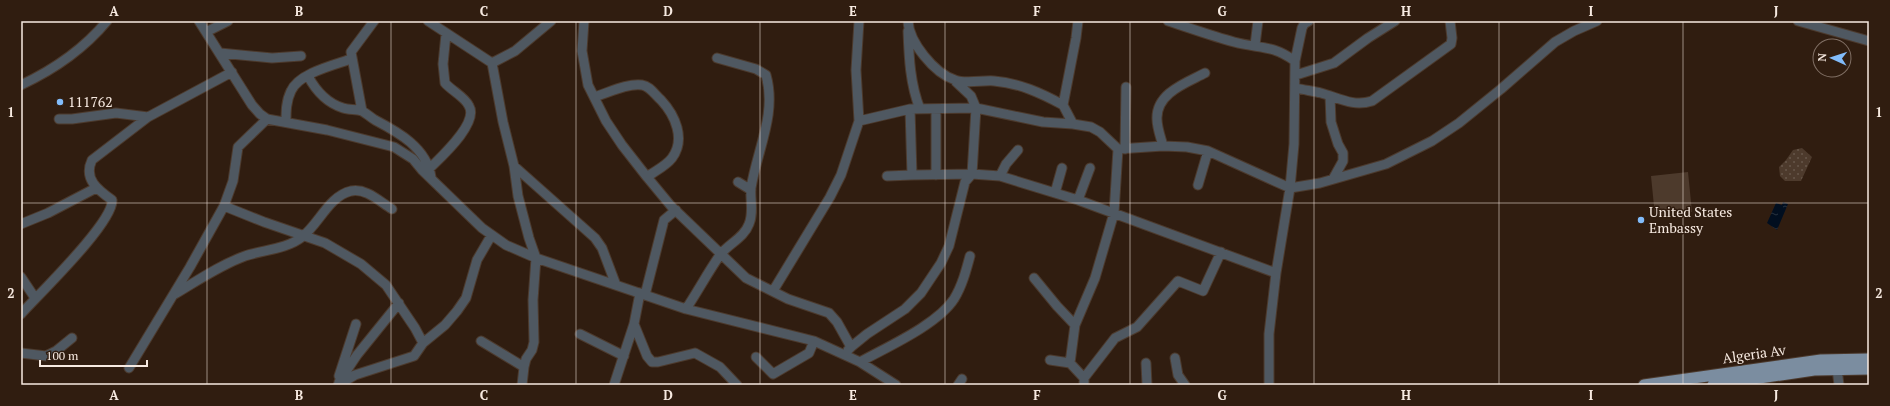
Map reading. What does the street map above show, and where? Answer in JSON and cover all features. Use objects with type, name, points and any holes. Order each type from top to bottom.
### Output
[{"type":"main road","name":"Algeria Av","points":[[1644,385],[1821,360],[1869,359]]},
{"type":"main road","name":"Algeria Av","points":[[1713,385],[1776,375],[1838,369],[1869,369]]},
{"type":"street","points":[[21,85],[64,62],[84,46],[107,21]]},
{"type":"street","points":[[200,21],[252,105],[260,114],[267,119],[394,147],[413,159],[430,173],[491,236],[506,245],[536,258],[686,309],[814,341],[860,362],[893,384]]},
{"type":"street","points":[[206,32],[228,21]]},
{"type":"street","points":[[362,111],[350,52],[374,21]]},
{"type":"street","points":[[428,21],[492,63],[503,122],[514,166],[518,196],[536,258],[533,300],[534,342],[532,350],[526,359],[522,385]]},
{"type":"street","points":[[492,63],[515,50],[551,21]]},
{"type":"street","points":[[584,21],[582,51],[588,85],[606,121],[622,145],[647,177],[676,210],[722,253],[746,278],[788,299],[829,313],[837,322],[851,347]]},
{"type":"street","points":[[773,292],[830,197],[841,175],[860,121],[856,70],[858,21]]},
{"type":"street","points":[[908,21],[909,63],[915,99],[920,109]]},
{"type":"street","points":[[1062,105],[1076,38],[1078,21]]},
{"type":"street","points":[[1168,21],[1236,42],[1282,51],[1295,61]]},
{"type":"street","points":[[1198,30],[1200,21]]},
{"type":"street","points":[[1255,45],[1258,21]]},
{"type":"street","points":[[1269,385],[1269,334],[1276,273],[1290,188],[1294,144],[1296,88],[1295,61],[1302,28],[1308,21]]},
{"type":"street","points":[[1296,75],[1334,63],[1368,38],[1395,21]]},
{"type":"street","points":[[1296,88],[1330,96],[1350,103],[1362,104],[1372,101],[1451,44],[1452,38],[1450,21]]},
{"type":"street","points":[[860,121],[910,109],[976,108],[1044,122],[1091,127],[1122,149],[1163,146],[1186,147],[1208,151],[1290,188],[1309,186],[1386,164],[1432,141],[1459,123],[1555,42],[1574,31],[1597,21]]},
{"type":"street","points":[[1798,21],[1869,41]]},
{"type":"street","points":[[845,354],[851,347],[905,308],[922,293],[942,263],[949,246],[965,182],[972,174],[976,108],[971,96],[955,81],[931,65],[908,31]]},
{"type":"street","points":[[430,173],[461,135],[470,119],[471,111],[469,105],[445,83],[443,64],[446,34]]},
{"type":"street","points":[[220,53],[272,58],[301,56]]},
{"type":"street","points":[[686,309],[722,253],[733,244],[749,225],[751,214],[751,190],[769,114],[766,75],[756,69],[717,58]]},
{"type":"street","points":[[286,122],[287,105],[291,90],[300,81],[315,71],[351,59]]},
{"type":"street","points":[[21,314],[94,236],[111,208],[112,200],[96,188],[89,173],[89,167],[92,160],[148,118],[232,72]]},
{"type":"street","points":[[1163,146],[1157,121],[1159,106],[1165,96],[1205,73]]},
{"type":"street","points":[[308,76],[314,87],[326,100],[344,108],[362,111],[399,132],[414,145],[430,173]]},
{"type":"street","points":[[955,81],[993,81],[1014,84],[1035,90],[1062,105],[1073,124]]},
{"type":"street","points":[[594,97],[632,85],[642,85],[648,87],[670,110],[677,127],[678,140],[676,151],[668,162],[647,177]]},
{"type":"street","points":[[1126,87],[1122,149],[1114,213],[1095,278],[1075,325],[1070,363],[1084,382],[1115,338],[1138,327],[1178,281],[1181,280],[1203,291],[1222,252]]},
{"type":"street","points":[[1330,96],[1330,110],[1333,128],[1338,144],[1343,153],[1343,161],[1333,180]]},
{"type":"street","points":[[910,109],[912,175]]},
{"type":"street","points":[[936,109],[936,175]]},
{"type":"street","points":[[59,119],[72,119],[116,113],[148,118]]},
{"type":"street","points":[[129,368],[174,295],[224,206],[233,181],[238,146],[267,119]]},
{"type":"street","points":[[1000,176],[1006,164],[1018,150]]},
{"type":"street","points":[[1198,185],[1208,151]]},
{"type":"street","points":[[514,166],[595,238],[602,248],[616,286]]},
{"type":"street","points":[[1055,193],[1062,168]]},
{"type":"street","points":[[1078,200],[1090,168]]},
{"type":"street","points":[[887,176],[972,174],[1000,176],[1078,200],[1276,273]]},
{"type":"street","points":[[738,182],[751,190]]},
{"type":"street","points":[[21,224],[48,213],[96,188]]},
{"type":"street","points":[[174,295],[222,266],[245,256],[287,244],[303,236],[340,196],[349,192],[365,192],[392,209]]},
{"type":"street","points":[[224,206],[303,236],[326,243],[361,264],[386,285],[399,303],[423,343]]},
{"type":"street","points":[[614,385],[634,324],[664,220],[676,210]]},
{"type":"street","points":[[337,385],[354,375],[414,356],[423,343],[445,325],[463,302],[477,260],[491,236]]},
{"type":"street","points":[[860,362],[918,330],[942,313],[953,300],[962,284],[970,256]]},
{"type":"street","points":[[21,277],[35,298]]},
{"type":"street","points":[[1034,278],[1075,325]]},
{"type":"street","points":[[337,385],[357,355],[399,303]]},
{"type":"street","points":[[337,385],[356,324]]},
{"type":"street","points":[[634,324],[647,356],[652,362],[658,362],[694,353],[720,367],[738,384]]},
{"type":"street","points":[[580,334],[624,356]]},
{"type":"street","points":[[21,353],[46,356],[56,351],[72,338]]},
{"type":"street","points":[[481,341],[524,367]]},
{"type":"street","points":[[756,357],[773,374],[810,353],[814,341]]},
{"type":"street","points":[[1174,358],[1178,375],[1185,385]]},
{"type":"street","points":[[1050,360],[1070,363]]},
{"type":"street","points":[[1146,364],[1147,385]]},
{"type":"street","points":[[1838,369],[1839,385]]},
{"type":"shaded area","points":[[1802,148],[1812,157],[1801,181],[1785,181],[1780,176],[1779,167],[1793,150]]},
{"type":"shaded area","points":[[1688,172],[1692,212],[1655,216],[1651,176]]},
{"type":"water","points":[[1783,202],[1788,204],[1777,230],[1767,223],[1776,203],[1782,205]]},
{"type":"place","name":"111762","points":[[60,102]]},
{"type":"place","name":"United States Embassy","points":[[1641,220]]}]
